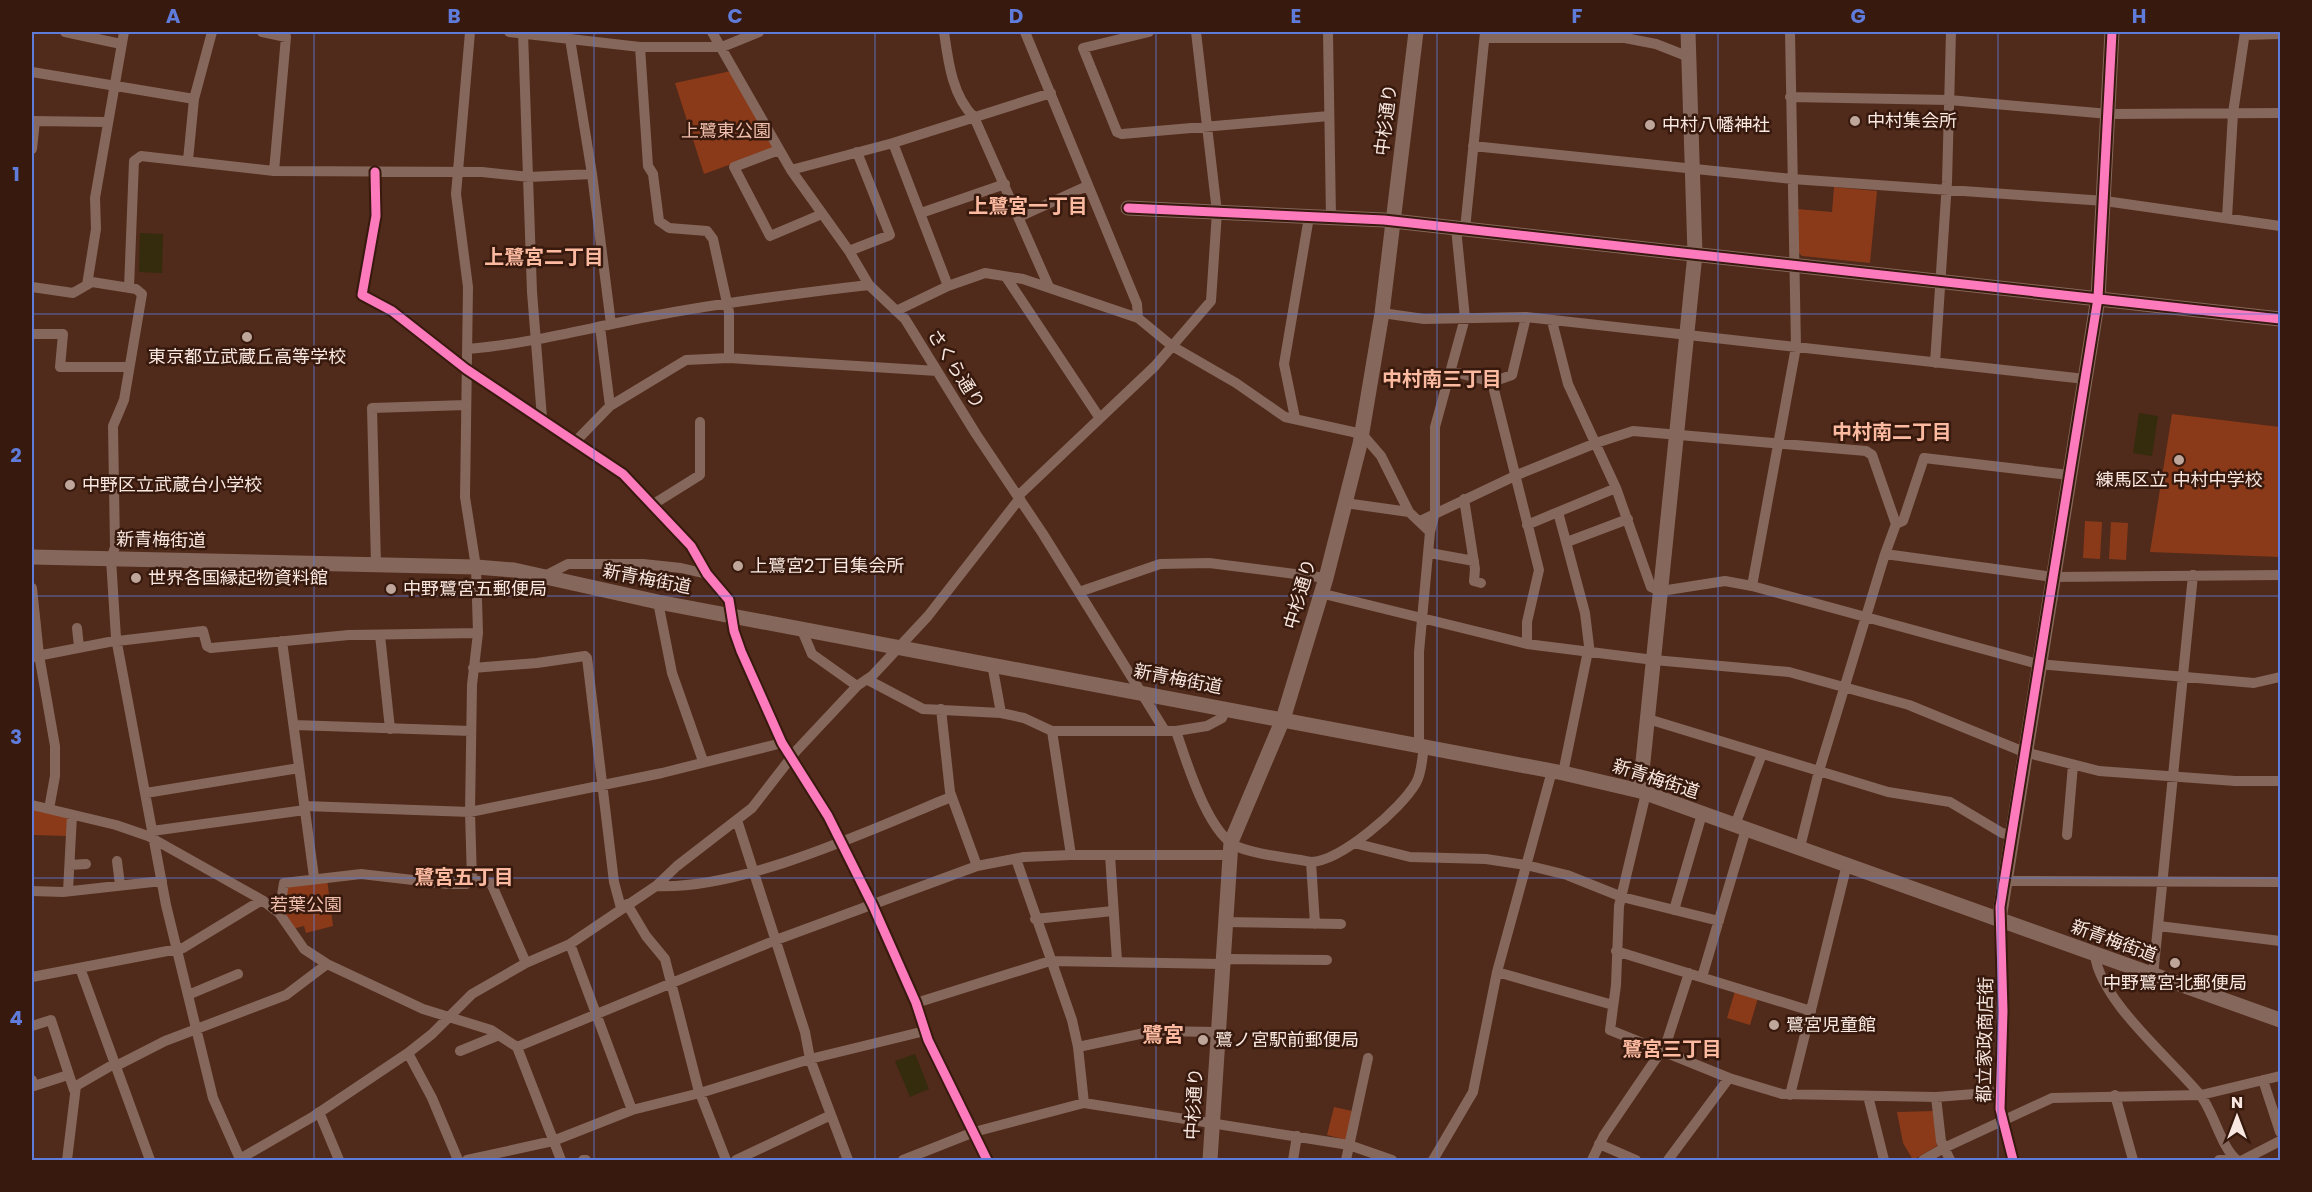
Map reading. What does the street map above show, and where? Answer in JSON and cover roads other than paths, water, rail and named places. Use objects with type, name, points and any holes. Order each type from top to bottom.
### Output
[{"type":"main road","name":"中杉通り","points":[[1210,1161],[1230,849],[1283,719],[1326,578],[1362,434],[1382,313],[1416,32]]},
{"type":"main road","points":[[1643,792],[1648,719],[1695,254],[1688,32]]},
{"type":"main road","points":[[1999,919],[2098,298],[2105,201],[2112,32]]},
{"type":"main road","points":[[1128,207],[1394,221],[2280,319]]},
{"type":"main road","name":"新青梅街道","points":[[32,557],[376,564],[514,570],[541,578],[658,602],[1557,772],[1643,792],[2280,1020]]},
{"type":"street","points":[[65,32],[121,44]]},
{"type":"street","points":[[87,285],[96,228],[95,198],[124,32]]},
{"type":"street","points":[[188,160],[194,99],[212,32]]},
{"type":"street","points":[[262,32],[286,37],[274,171]]},
{"type":"street","points":[[470,32],[456,173],[456,194],[468,287],[465,497],[476,567],[478,633],[473,668],[471,731],[472,880]]},
{"type":"street","points":[[509,32],[570,39],[591,36],[639,47],[722,47],[759,32]]},
{"type":"street","name":"さくら通り","points":[[712,32],[791,170],[849,250],[869,285],[905,319],[1143,692],[1171,731],[1201,798],[1230,849]]},
{"type":"street","points":[[944,32],[951,73],[963,102],[974,117],[1005,184],[1048,287]]},
{"type":"street","points":[[1025,32],[1137,304],[1138,318]]},
{"type":"street","points":[[1149,32],[1083,48],[1113,128],[1122,134],[1329,116]]},
{"type":"street","points":[[32,287],[73,293],[93,282],[129,288],[142,294],[124,400],[113,426],[115,547],[111,559],[116,642],[162,881],[195,1030],[213,1098],[239,1160],[253,1157],[408,1053],[432,1034],[472,994],[526,963],[570,945],[656,886],[677,866],[752,808],[857,686],[868,680],[928,616],[1020,497],[1099,417],[1155,366],[1211,301],[1217,212],[1196,32]]},
{"type":"street","points":[[1328,32],[1331,218]]},
{"type":"street","points":[[1752,586],[1796,347],[1790,32]]},
{"type":"street","points":[[1935,363],[1942,282],[1952,32]]},
{"type":"street","points":[[523,33],[531,271],[542,418]]},
{"type":"street","points":[[2227,218],[2233,113],[2246,33],[2280,34]]},
{"type":"street","points":[[517,1047],[597,1016],[776,940],[977,866],[1016,859],[1237,847],[1311,862],[1323,862],[1354,843],[1391,811],[1417,782],[1421,746],[1419,652],[1430,554],[1430,532],[1435,512],[1436,427],[1465,318],[1460,228],[1473,146],[1485,34],[1625,38],[1656,44],[1689,57]]},
{"type":"street","points":[[570,39],[592,174],[606,326],[610,406]]},
{"type":"street","points":[[639,47],[648,166],[653,174],[659,221],[669,228],[707,231],[713,239],[728,306],[729,358]]},
{"type":"street","points":[[32,72],[194,99]]},
{"type":"street","points":[[791,170],[892,143],[1051,93]]},
{"type":"street","points":[[1790,98],[1949,100],[2109,114],[2280,113]]},
{"type":"street","points":[[32,149],[33,121],[107,122]]},
{"type":"street","points":[[892,143],[948,285]]},
{"type":"street","points":[[1473,146],[1792,179],[2105,201],[2280,226]]},
{"type":"street","points":[[779,150],[734,166],[770,236],[822,214]]},
{"type":"street","points":[[849,250],[890,235],[857,152]]},
{"type":"street","points":[[129,288],[134,161],[141,156],[274,171],[482,172],[529,177],[592,174]]},
{"type":"street","points":[[375,172],[376,216],[362,295],[392,311],[466,369],[623,474],[691,546],[707,574],[729,600],[741,651],[782,742],[842,842],[916,1002],[925,1031],[987,1161]]},
{"type":"street","points":[[921,213],[1005,184]]},
{"type":"street","points":[[1019,217],[1087,186]]},
{"type":"street","points":[[1296,418],[1284,364],[1309,217]]},
{"type":"street","points":[[896,311],[948,285],[985,273],[1048,287],[1138,318],[1172,346],[1236,384],[1285,417],[1362,434],[1381,456],[1409,512],[1430,532]]},
{"type":"street","points":[[1006,277],[1099,417]]},
{"type":"street","points":[[468,349],[536,340],[606,326],[869,285]]},
{"type":"street","points":[[1382,313],[1424,319],[1526,317],[2085,379]]},
{"type":"street","points":[[1451,371],[1492,382],[1512,375],[1526,317]]},
{"type":"street","points":[[1552,321],[1568,384],[1616,488],[1651,587],[1661,591],[1725,581],[1752,586],[2038,664],[2184,675],[2254,683],[2280,677]]},
{"type":"street","points":[[32,334],[63,334],[60,367],[129,367]]},
{"type":"street","points":[[576,442],[610,406],[686,360],[729,358],[937,371]]},
{"type":"street","points":[[1492,382],[1539,570],[1527,622],[1527,644]]},
{"type":"street","points":[[376,564],[372,408],[466,405]]},
{"type":"street","points":[[652,505],[700,475],[700,422]]},
{"type":"street","points":[[1420,521],[1517,475],[1596,442],[1633,431],[1780,442],[1866,451],[1872,455],[1896,524],[1865,617],[1819,771],[1800,847]]},
{"type":"street","points":[[1896,524],[1903,520],[1924,458],[2069,476]]},
{"type":"street","points":[[1527,525],[1616,488]]},
{"type":"street","points":[[1464,499],[1474,561],[1474,581],[1481,583]]},
{"type":"street","points":[[1345,503],[1409,512]]},
{"type":"street","points":[[1433,1161],[1473,1092],[1497,972],[1526,865],[1557,772],[1588,652],[1585,613],[1558,512]]},
{"type":"street","points":[[1567,542],[1628,519]]},
{"type":"street","points":[[1430,554],[1474,561]]},
{"type":"street","points":[[1885,554],[2053,577],[2280,575]]},
{"type":"street","points":[[1079,592],[1160,564],[1209,563],[1326,578]]},
{"type":"street","points":[[541,578],[568,564],[643,564],[681,568],[707,574]]},
{"type":"street","points":[[2153,976],[2193,576]]},
{"type":"street","points":[[32,588],[35,656],[55,746],[55,776],[49,809]]},
{"type":"street","points":[[1328,595],[1527,644],[1654,660],[1789,672],[1909,705],[2024,753],[2099,771],[2235,781],[2280,781]]},
{"type":"street","points":[[658,602],[672,673],[703,761]]},
{"type":"street","points":[[77,628],[79,647]]},
{"type":"street","points":[[801,628],[812,654],[857,686]]},
{"type":"street","points":[[35,656],[79,647],[203,631],[207,646],[211,648],[350,634],[478,633]]},
{"type":"street","points":[[380,634],[390,729]]},
{"type":"street","points":[[282,641],[314,878]]},
{"type":"street","points":[[473,668],[537,663],[585,656],[614,882],[624,906],[665,959],[700,1094],[726,1161]]},
{"type":"street","points":[[992,664],[1001,713]]},
{"type":"street","points":[[868,680],[916,706],[1001,713],[1024,718],[1052,731],[1171,731],[1207,726],[1222,718],[1226,709]]},
{"type":"street","points":[[941,709],[951,796],[977,866]]},
{"type":"street","points":[[1648,719],[1888,792],[1950,802],[2002,833],[2011,835]]},
{"type":"street","points":[[294,725],[471,731]]},
{"type":"street","points":[[1052,731],[1071,855]]},
{"type":"street","points":[[32,806],[116,825],[148,836],[305,808],[470,812],[603,786],[782,742]]},
{"type":"street","points":[[1702,977],[1719,921],[1741,827],[1762,754]]},
{"type":"street","points":[[2067,836],[2073,765]]},
{"type":"street","points":[[146,793],[299,768]]},
{"type":"street","points":[[1643,792],[1622,897],[1610,1030],[1729,1078],[1790,1095],[1936,1097],[2000,1092]]},
{"type":"street","points":[[656,886],[676,887],[755,870],[842,842],[951,796]]},
{"type":"street","points":[[1674,910],[1702,814]]},
{"type":"street","points":[[68,891],[72,815]]},
{"type":"street","points":[[737,820],[755,870],[805,1032],[810,1059],[848,1161]]},
{"type":"street","points":[[154,836],[262,900],[279,913],[296,941],[327,964],[423,1009],[499,1035],[517,1047],[561,1161]]},
{"type":"street","points":[[1354,843],[1410,857],[1486,859],[1526,865],[1567,875],[1622,897],[1719,921]]},
{"type":"street","points":[[1110,855],[1117,961]]},
{"type":"street","points":[[1016,859],[1072,1020],[1078,1047],[1084,1103]]},
{"type":"street","points":[[117,861],[120,885]]},
{"type":"street","points":[[1311,862],[1315,924]]},
{"type":"street","points":[[70,865],[86,864]]},
{"type":"street","points":[[1790,1095],[1847,864]]},
{"type":"street","points":[[279,913],[284,883],[314,878],[361,874],[448,884],[466,884],[472,880],[491,883],[526,963]]},
{"type":"street","points":[[32,891],[68,891],[162,881]]},
{"type":"street","points":[[2004,881],[2280,882]]},
{"type":"street","points":[[32,977],[183,948],[262,900]]},
{"type":"street","points":[[1035,919],[1113,911]]},
{"type":"street","name":"都立家政商店街","points":[[1999,919],[2002,930],[2003,1011],[2001,1121],[2013,1161]]},
{"type":"street","points":[[1224,922],[1341,924]]},
{"type":"street","points":[[2159,926],[2280,941]]},
{"type":"street","points":[[570,945],[632,1110]]},
{"type":"street","points":[[1616,951],[1811,1011]]},
{"type":"street","points":[[2095,955],[2096,970],[2138,1029],[2201,1095],[2238,1160]]},
{"type":"street","points":[[916,1002],[1050,961],[1222,964],[1230,959],[1327,960]]},
{"type":"street","points":[[74,1090],[114,1064],[286,995],[327,964]]},
{"type":"street","points":[[80,968],[150,1161]]},
{"type":"street","points":[[1497,972],[1613,1005]]},
{"type":"street","points":[[1592,1161],[1599,1144],[1666,1044],[1689,973]]},
{"type":"street","points":[[188,995],[238,974]]},
{"type":"street","points":[[32,1026],[51,1020],[74,1090],[67,1161]]},
{"type":"street","points":[[467,1161],[553,1141],[632,1110],[700,1094],[810,1059],[925,1031]]},
{"type":"street","points":[[1078,1047],[1154,1031],[1217,1032]]},
{"type":"street","points":[[460,1051],[499,1035]]},
{"type":"street","points":[[408,1053],[432,1098],[458,1161]]},
{"type":"street","points":[[1346,1161],[1368,1058]]},
{"type":"street","points":[[32,1080],[33,1086],[68,1075]]},
{"type":"street","points":[[1923,1161],[1944,1148],[2052,1098],[2201,1095],[2280,1076]]},
{"type":"street","points":[[1668,1161],[1729,1078]]},
{"type":"street","points":[[2264,1080],[2280,1132]]},
{"type":"street","points":[[2115,1095],[2133,1161]]},
{"type":"street","points":[[1868,1096],[1884,1161]]},
{"type":"street","points":[[1936,1097],[1941,1141],[1950,1161]]},
{"type":"street","points":[[903,1161],[974,1132],[1084,1103],[1349,1145],[1392,1161]]},
{"type":"street","points":[[319,1112],[339,1161]]},
{"type":"street","points":[[736,1161],[831,1115]]},
{"type":"street","points":[[1293,1161],[1297,1136]]},
{"type":"street","points":[[2219,1161],[2238,1160],[2280,1142]]},
{"type":"street","points":[[1599,1144],[1636,1161]]},
{"type":"place","name":"中村集会所","points":[[1855,121]]},
{"type":"place","name":"中村八幡神社","points":[[1650,125]]},
{"type":"place","name":"東京都立武蔵丘高等学校","points":[[247,337]]},
{"type":"place","name":"練馬区立 中村中学校","points":[[2179,460]]},
{"type":"place","name":"中野区立武蔵台小学校","points":[[70,485]]},
{"type":"place","name":"上鷺宮2丁目集会所","points":[[738,566]]},
{"type":"place","name":"世界各国縁起物資料館","points":[[136,578]]},
{"type":"place","name":"中野鷺宮五郵便局","points":[[391,589]]},
{"type":"place","name":"中野鷺宮北郵便局","points":[[2175,963]]},
{"type":"place","name":"鷺宮児童館","points":[[1774,1025]]},
{"type":"place","name":"鷺ノ宮駅前郵便局","points":[[1203,1040]]},
{"type":"district","name":"上鷺宮一丁目","points":[[1028,206]]},
{"type":"district","name":"上鷺宮二丁目","points":[[544,257]]},
{"type":"district","name":"中村南三丁目","points":[[1442,379]]},
{"type":"district","name":"中村南二丁目","points":[[1892,432]]},
{"type":"district","name":"鷺宮五丁目","points":[[464,877]]},
{"type":"district","name":"鷺宮","points":[[1163,1035]]},
{"type":"district","name":"鷺宮三丁目","points":[[1672,1049]]},
{"type":"park label","name":"上鷺東公園","points":[[726,131]]},
{"type":"park label","name":"若葉公園","points":[[306,905]]}]
